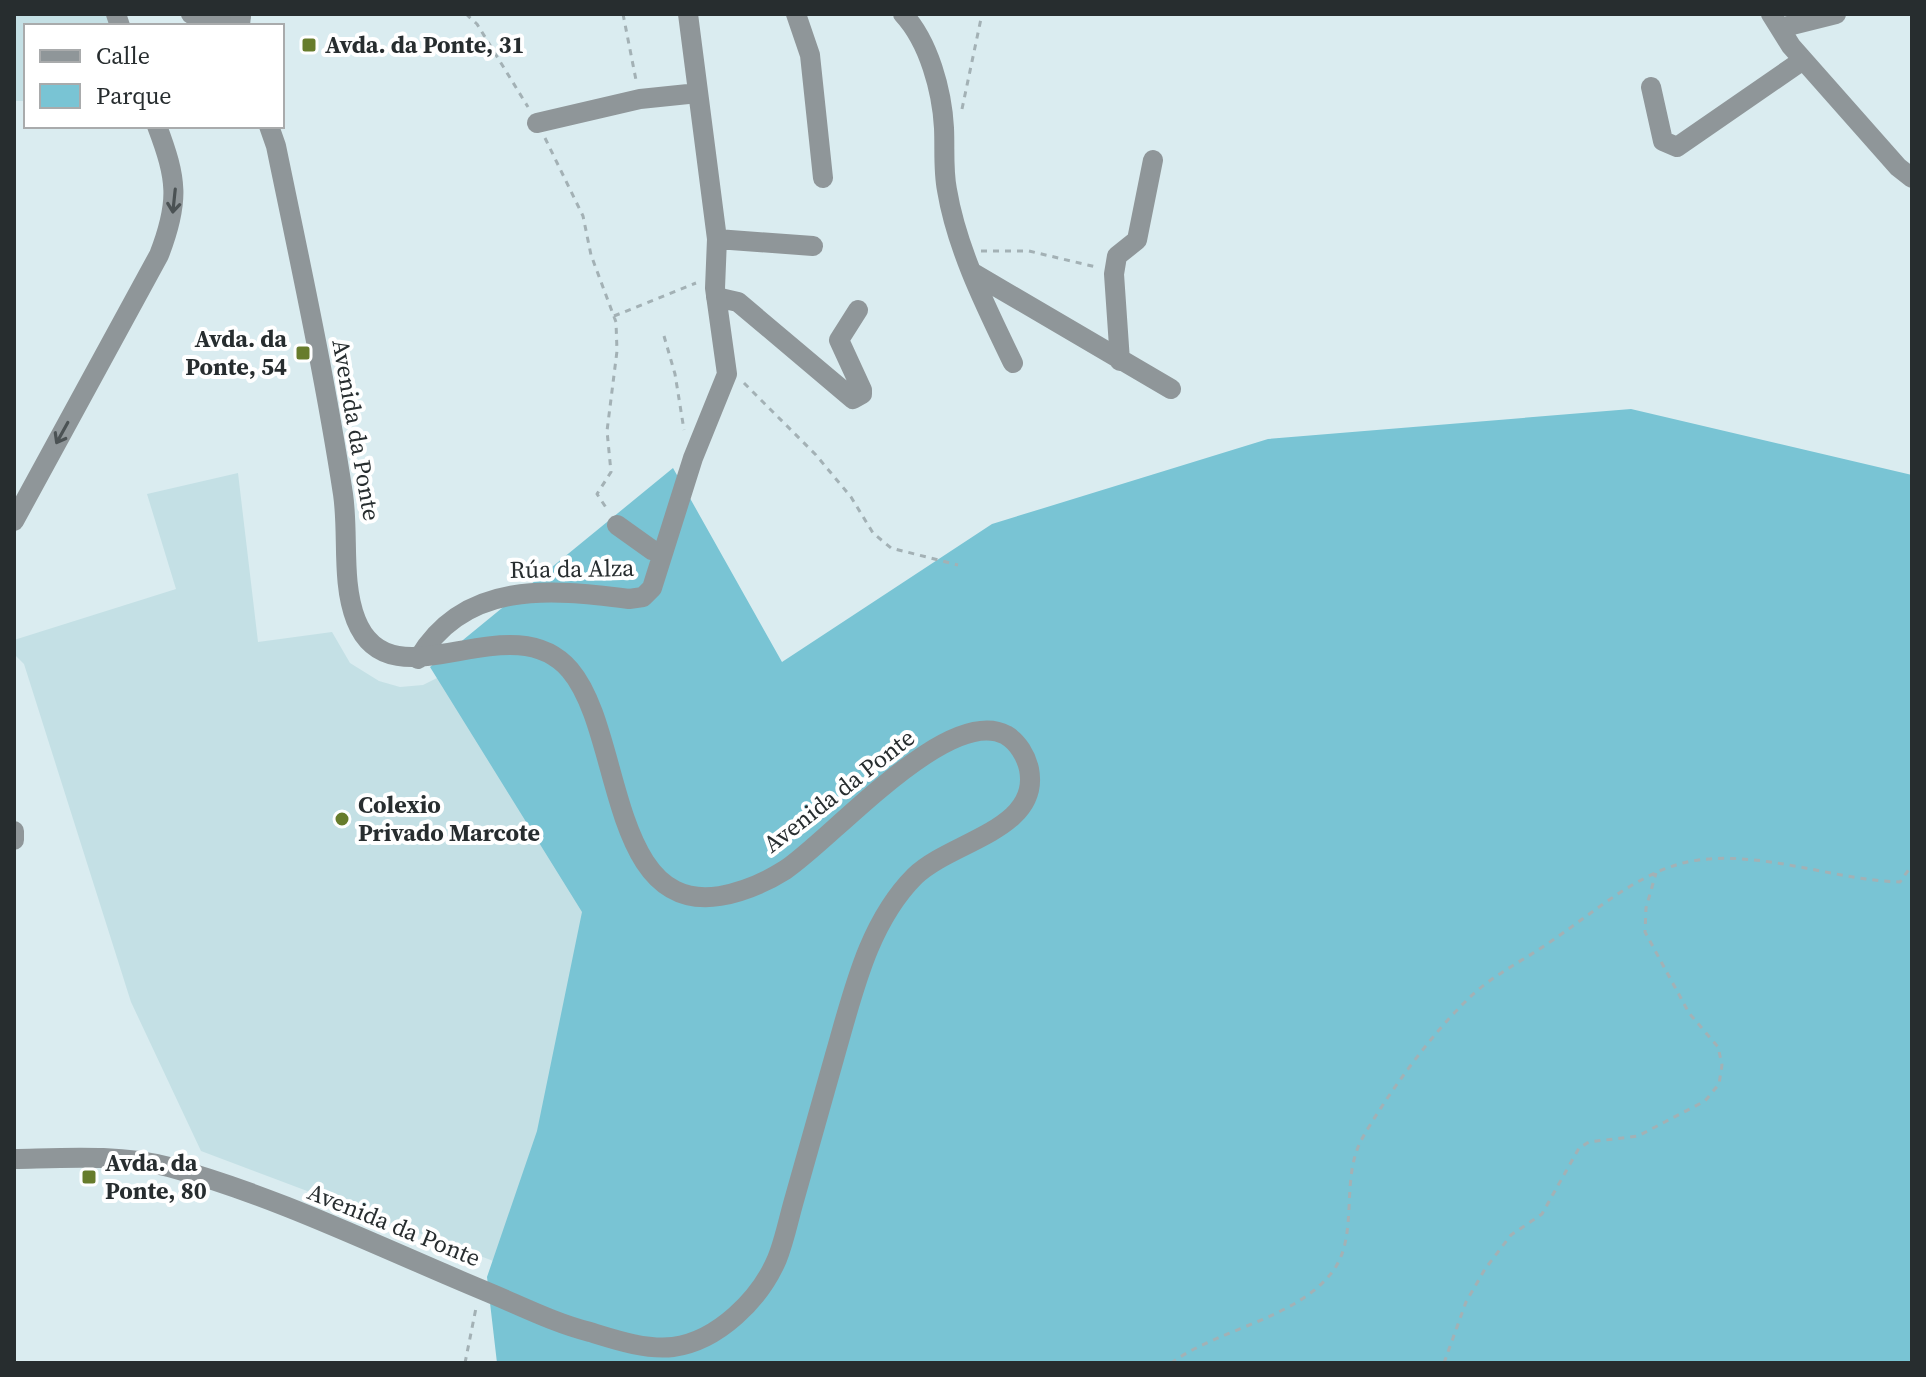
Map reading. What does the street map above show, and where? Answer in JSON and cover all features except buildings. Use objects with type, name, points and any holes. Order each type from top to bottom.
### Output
[{"type":"street","points":[[191,14],[203,19],[240,19]]},
{"type":"street","points":[[689,14],[717,239],[716,297],[727,374]]},
{"type":"street","points":[[796,14],[810,55],[823,178]]},
{"type":"street","points":[[903,14],[918,30],[932,74],[944,124],[947,190],[966,252],[1013,363]]},
{"type":"street","points":[[1836,14],[1775,21],[1803,60],[1898,167],[1912,178]]},
{"type":"street","points":[[1651,87],[1663,141],[1677,147],[1803,60]]},
{"type":"street","points":[[537,123],[640,99],[698,93]]},
{"type":"street","points":[[15,515],[159,255],[170,228],[176,195],[174,170],[158,128]]},
{"type":"street","name":"Avenida da Ponte","points":[[14,1159],[94,1157],[163,1165],[251,1194],[579,1330],[644,1346],[676,1347],[707,1335],[738,1315],[776,1262],[861,966],[893,902],[932,861],[1018,815],[1028,799],[1030,778],[1027,760],[1007,736],[990,730],[968,732],[906,768],[790,867],[767,880],[723,896],[680,896],[661,885],[646,868],[635,844],[591,704],[572,672],[548,650],[495,644],[418,659],[397,656],[373,646],[355,618],[337,460],[282,174],[270,128]]},
{"type":"street","points":[[1120,361],[1115,267],[1117,256],[1137,240],[1153,160]]},
{"type":"street","points":[[717,239],[813,246]]},
{"type":"street","points":[[973,273],[1171,389]]},
{"type":"street","points":[[716,297],[728,297],[738,302],[853,399],[862,394],[862,390],[839,340],[858,310]]},
{"type":"street","name":"Rúa da Alza","points":[[418,659],[429,640],[462,613],[494,597],[539,592],[643,597],[652,588],[696,450],[727,374]]},
{"type":"street","points":[[617,525],[652,550],[663,553]]},
{"type":"street","points":[[14,831],[14,840]]},
{"type":"path","points":[[466,14],[477,24],[537,123],[583,216],[591,255],[614,316],[617,351],[607,431],[611,472],[597,494],[617,525]]},
{"type":"path","points":[[623,14],[640,99]]},
{"type":"path","points":[[962,109],[982,14]]},
{"type":"path","points":[[966,252],[1029,251],[1087,267],[1115,267]]},
{"type":"path","points":[[614,316],[715,275]]},
{"type":"path","points":[[664,336],[687,437],[696,450]]},
{"type":"path","points":[[727,374],[739,378],[816,455],[851,497],[873,533],[891,548],[958,565]]},
{"type":"path","points":[[1171,1363],[1200,1345],[1293,1306],[1316,1289],[1345,1250],[1354,1163],[1361,1139],[1438,1031],[1492,978],[1656,873],[1677,864],[1731,858],[1817,869],[1866,881],[1900,882],[1912,865]]},
{"type":"path","points":[[1444,1363],[1466,1302],[1485,1269],[1511,1235],[1542,1214],[1579,1148],[1589,1142],[1638,1136],[1705,1101],[1719,1084],[1722,1065],[1718,1047],[1689,1013],[1645,932],[1646,908],[1656,873]]},
{"type":"path","points":[[465,1363],[480,1289]]},
{"type":"shaded area","points":[[14,14],[107,14],[110,24],[24,24],[24,101],[14,101]]},
{"type":"shaded area","name":"Colexio Privado Marcote","points":[[238,473],[258,642],[332,632],[350,663],[379,681],[400,687],[423,685],[459,667],[657,968],[517,1270],[201,1151],[131,1002],[24,664],[14,654],[14,640],[176,589],[147,494]]},
{"type":"green space","points":[[1631,409],[1912,475],[1912,1363],[497,1363],[487,1277],[537,1131],[582,912],[430,667],[673,468],[782,662],[992,524],[1268,439]]},
{"type":"place","name":"Avda. da Ponte, 31","points":[[309,45]]},
{"type":"place","name":"Avda. da Ponte, 54","points":[[303,353]]},
{"type":"place","name":"Colexio Privado Marcote","points":[[342,819]]},
{"type":"place","name":"Avda. da Ponte, 80","points":[[89,1177]]}]
